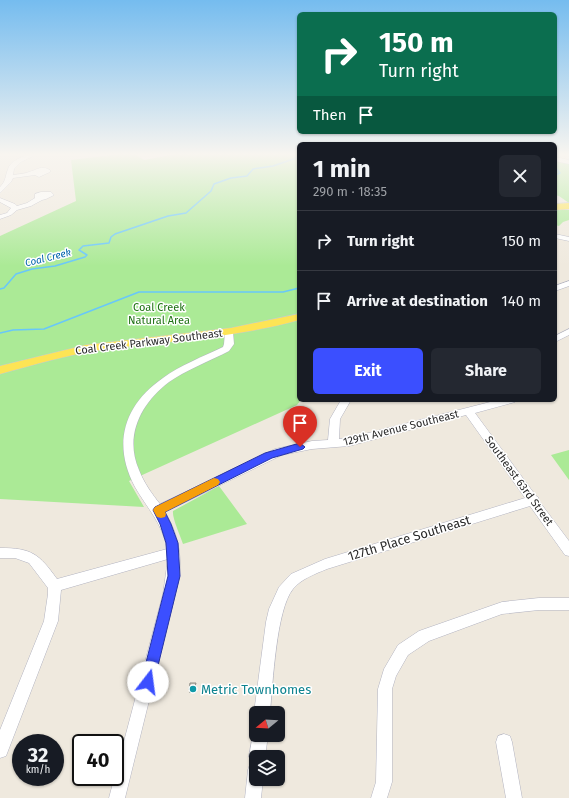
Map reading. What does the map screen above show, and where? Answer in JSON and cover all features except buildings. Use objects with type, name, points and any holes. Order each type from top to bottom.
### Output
[{"type":"main road","points":[[557,207],[569,206]]},
{"type":"main road","name":"Coal Creek Parkway Southeast","points":[[0,370],[40,359],[88,349],[228,332],[262,326],[297,317]]},
{"type":"street","points":[[0,217],[9,214],[15,208],[29,205],[40,198]]},
{"type":"street","points":[[0,200],[13,205],[15,208]]},
{"type":"street","points":[[557,236],[569,239]]},
{"type":"street","points":[[557,288],[569,283]]},
{"type":"street","points":[[117,798],[174,576],[174,552],[170,536],[159,510],[141,486],[132,468],[128,443],[131,422],[137,410],[158,385],[226,349],[229,344],[228,332]]},
{"type":"street","points":[[557,338],[569,332]]},
{"type":"street","points":[[333,444],[335,419],[345,402]]},
{"type":"street","name":"129th Avenue Southeast","points":[[159,510],[278,452],[312,445],[349,442],[503,402]]},
{"type":"street","name":"Southeast 63rd Street","points":[[468,411],[534,500],[569,551]]},
{"type":"street","name":"127th Place Southeast","points":[[263,706],[273,622],[276,608],[282,593],[289,583],[307,571],[325,564],[534,500]]},
{"type":"street","points":[[54,586],[174,552]]},
{"type":"street","points":[[0,553],[15,553],[33,559],[40,566],[54,586],[55,594],[51,621],[0,750]]},
{"type":"street","points":[[380,796],[384,782],[385,689],[389,674],[403,650],[424,636],[502,608],[539,604],[569,604]]},
{"type":"street","points":[[504,742],[514,798]]},
{"type":"street","points":[[253,798],[254,786]]},
{"type":"green space","name":"Coal Creek Natural Area","points":[[75,191],[297,191],[297,402],[299,402],[297,405],[129,481],[144,507],[0,499],[0,236],[76,201]]},
{"type":"green space","points":[[557,191],[569,191],[569,203],[557,196]]},
{"type":"green space","points":[[557,210],[569,210],[569,220],[563,222],[559,226],[557,226]]},
{"type":"green space","points":[[569,450],[569,480],[551,455]]},
{"type":"green space","points":[[219,486],[247,524],[183,544],[175,522],[173,511]]},
{"type":"waterway","name":"Coal Creek","points":[[0,289],[4,288],[16,274],[32,269],[55,266],[85,257],[87,255],[79,250],[83,246],[109,243],[111,237],[115,234],[168,216],[186,213],[211,191]]},
{"type":"waterway","points":[[0,333],[13,330],[44,329],[139,292],[283,292],[297,288]]},
{"type":"slow traffic","points":[[161,514],[159,510],[214,482]]},
{"type":"place","name":"Metric Townhomes","points":[[193,689]]},
{"type":"route","points":[[148,682],[174,576],[172,543],[166,524],[159,510],[268,456],[300,447]]}]
